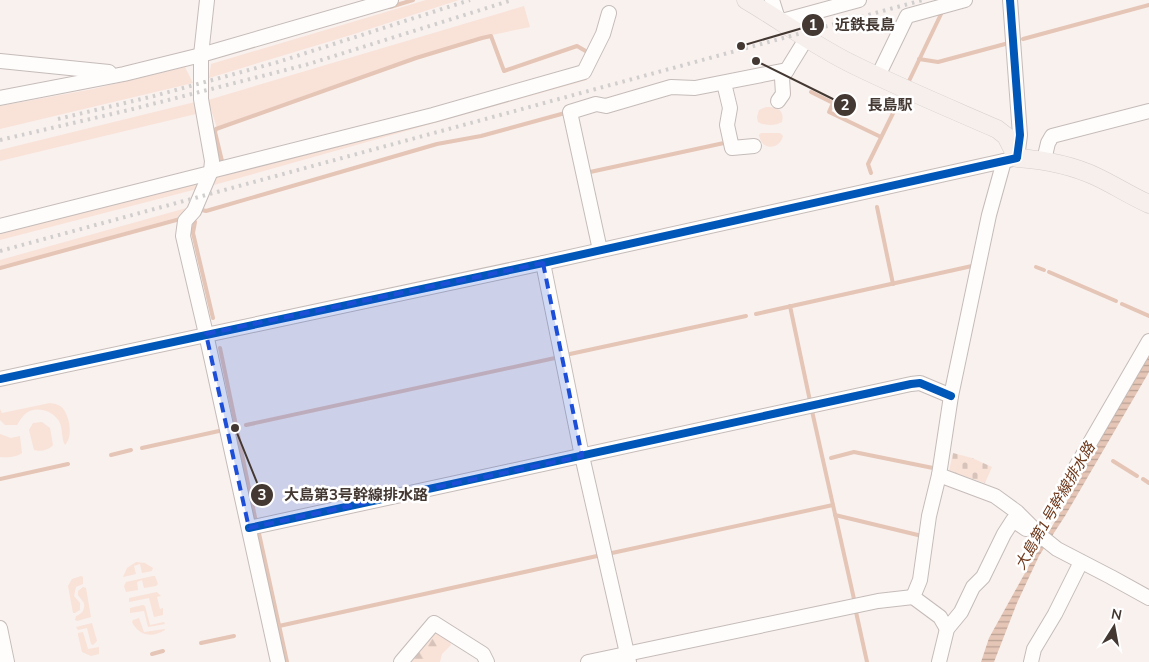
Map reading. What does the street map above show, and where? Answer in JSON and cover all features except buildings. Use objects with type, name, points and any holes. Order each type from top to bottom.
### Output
[{"type":"main road","points":[[746,0],[780,20],[806,39],[853,65],[997,129],[1006,136],[1011,160],[1044,160],[1079,170],[1096,176],[1149,204]]},
{"type":"street","points":[[207,0],[201,55],[202,99],[212,161],[210,172],[194,211],[185,221],[183,236],[255,527],[278,662]]},
{"type":"street","points":[[0,98],[124,74],[201,55],[391,0]]},
{"type":"street","points":[[772,0],[780,20],[859,0]]},
{"type":"street","points":[[878,76],[907,16],[965,0]]},
{"type":"street","points":[[914,597],[920,580],[929,516],[939,475],[951,396],[989,215],[1020,135],[1010,0]]},
{"type":"street","points":[[0,226],[433,115],[584,72],[603,34],[609,13]]},
{"type":"street","points":[[778,101],[783,94],[782,78],[806,39]]},
{"type":"street","points":[[0,61],[124,74]]},
{"type":"street","points":[[600,250],[570,112],[596,104],[606,106],[672,87],[695,88],[787,70]]},
{"type":"street","points":[[724,83],[730,108],[727,125],[732,148],[754,146]]},
{"type":"street","points":[[1044,160],[1048,143],[1052,136],[1149,111]]},
{"type":"street","points":[[0,379],[543,263],[1011,160]]},
{"type":"street","points":[[543,263],[582,456],[628,658]]},
{"type":"street","points":[[1073,472],[1149,341]]},
{"type":"street","points":[[255,527],[911,384],[920,383],[951,396]]},
{"type":"street","points":[[939,475],[995,496],[1017,512],[1046,541]]},
{"type":"street","points":[[939,662],[948,630],[961,612],[973,587],[983,577],[1004,534],[1014,520],[1039,538],[1149,598]]},
{"type":"street","points":[[1031,662],[1034,648],[1055,614],[1081,562]]},
{"type":"street","points":[[588,662],[628,658],[878,601],[914,597],[940,617],[948,630]]},
{"type":"street","points":[[401,662],[434,623],[483,654],[487,662]]},
{"type":"street","points":[[0,628],[7,662]]},
{"type":"highlighted area","points":[[543,263],[582,456],[249,528],[206,334]]},
{"type":"green space","points":[[426,0],[459,0],[209,78],[211,64]]},
{"type":"green space","points":[[524,6],[530,27],[482,37],[416,57],[217,128],[208,100]]},
{"type":"green space","points":[[185,67],[193,83],[0,129],[0,106],[93,89]]},
{"type":"green space","points":[[586,78],[587,80],[214,185],[217,173]]},
{"type":"green space","points":[[195,102],[196,114],[0,161],[0,150]]},
{"type":"green space","points":[[766,107],[779,110],[783,118],[782,122],[770,125],[758,122],[759,110]]},
{"type":"green space","points":[[761,133],[780,133],[783,136],[778,144],[770,147],[763,144],[760,140],[759,135]]},
{"type":"green space","points":[[202,179],[197,189],[0,240],[0,230]]},
{"type":"green space","points":[[190,207],[186,215],[0,267],[0,260]]},
{"type":"green space","points":[[50,403],[61,407],[68,418],[70,433],[68,442],[65,445],[59,421],[52,414],[43,410],[28,412],[17,425],[5,425],[0,420],[0,409],[2,413]]},
{"type":"green space","points":[[42,422],[50,428],[53,445],[39,451],[34,450],[29,430],[33,423]]},
{"type":"green space","points":[[0,434],[11,438],[20,436],[22,453],[12,457],[0,457]]},
{"type":"green space","points":[[953,453],[972,458],[992,467],[985,483],[949,471]]},
{"type":"green space","points":[[136,562],[145,563],[153,568],[152,571],[142,573],[140,564],[134,566],[136,574],[123,577],[127,568]]},
{"type":"green space","points":[[155,576],[158,584],[156,586],[144,588],[142,580],[137,582],[138,590],[126,592],[124,586],[126,582]]},
{"type":"green space","points":[[83,577],[83,584],[76,587],[74,596],[80,603],[80,610],[73,613],[68,586],[72,579]]},
{"type":"green space","points":[[83,587],[86,588],[91,617],[77,621],[75,620],[76,616],[84,608],[84,603],[78,595],[78,591]]},
{"type":"green space","points":[[157,592],[161,596],[157,597],[160,609],[163,608],[163,615],[154,617],[149,598],[129,602],[129,598]]},
{"type":"green space","points":[[145,606],[150,625],[164,622],[165,624],[148,627],[144,611],[130,613],[130,608]]},
{"type":"green space","points":[[139,618],[144,632],[165,630],[151,635],[142,633],[132,622]]},
{"type":"green space","points":[[92,623],[97,641],[93,645],[91,644],[87,628],[78,630],[76,627]]},
{"type":"green space","points":[[83,632],[88,649],[99,647],[99,654],[91,656],[82,652],[78,633]]},
{"type":"green space","points":[[433,632],[444,636],[451,645],[442,654],[440,662],[407,662]]},
{"type":"shaded area","points":[[1149,354],[1149,372],[1065,516],[1039,556],[1017,603],[994,662],[981,662],[989,638],[1080,479],[1080,472]]},
{"type":"waterway","points":[[390,7],[413,0]]},
{"type":"waterway","points":[[1023,39],[1149,5]]},
{"type":"waterway","points":[[909,81],[942,12]]},
{"type":"waterway","points":[[222,161],[215,132],[216,129],[416,58],[482,38],[491,36],[504,71],[577,46],[589,53]]},
{"type":"waterway","points":[[919,59],[938,62],[1005,44]]},
{"type":"waterway","points":[[811,92],[833,103],[829,112],[881,137]]},
{"type":"waterway","points":[[871,173],[868,164],[903,93]]},
{"type":"waterway","points":[[202,210],[206,211],[437,144],[481,136],[565,113]]},
{"type":"waterway","points":[[590,172],[724,143]]},
{"type":"waterway","points":[[877,207],[893,284]]},
{"type":"waterway","points":[[0,268],[180,219]]},
{"type":"waterway","points":[[195,222],[193,233],[213,318]]},
{"type":"waterway","points":[[756,314],[972,266]]},
{"type":"waterway","points":[[1036,267],[1044,270]]},
{"type":"waterway","points":[[1049,272],[1116,301]]},
{"type":"waterway","points":[[1122,304],[1149,316]]},
{"type":"waterway","points":[[790,306],[810,401]]},
{"type":"waterway","points":[[570,354],[746,316]]},
{"type":"waterway","points":[[220,348],[256,522]]},
{"type":"waterway","points":[[246,425],[555,358]]},
{"type":"waterway","points":[[812,411],[854,599]]},
{"type":"waterway","points":[[142,448],[219,431]]},
{"type":"waterway","points":[[111,455],[131,450]]},
{"type":"waterway","points":[[831,458],[854,452],[933,468]]},
{"type":"waterway","points":[[1113,461],[1137,476]]},
{"type":"waterway","points":[[0,479],[68,464]]},
{"type":"waterway","points":[[1143,479],[1149,483]]},
{"type":"waterway","points":[[612,553],[833,505]]},
{"type":"waterway","points":[[835,515],[922,536]]},
{"type":"waterway","points":[[258,529],[287,662]]},
{"type":"waterway","points":[[279,626],[597,556]]},
{"type":"waterway","points":[[856,612],[867,662]]},
{"type":"waterway","points":[[201,643],[234,636]]},
{"type":"waterway","points":[[152,654],[163,651]]},
{"type":"railway","points":[[58,119],[154,96],[278,62],[470,0]]},
{"type":"railway","points":[[0,140],[129,110],[309,64],[512,0]]},
{"type":"railway","points":[[0,251],[923,0]]},
{"type":"cycle path","points":[[0,379],[543,263],[1017,158],[1020,135],[1010,0]]},
{"type":"cycle path","points":[[249,528],[911,384],[920,383],[951,396]]},
{"type":"place","name":"近鉄長島","points":[[741,46]]},
{"type":"place","name":"長島駅","points":[[756,61]]},
{"type":"place","name":"大島第3号幹線排水路","points":[[235,428]]},
{"type":"water label","name":"大島第1号幹線排水路","points":[[1055,506]]}]
